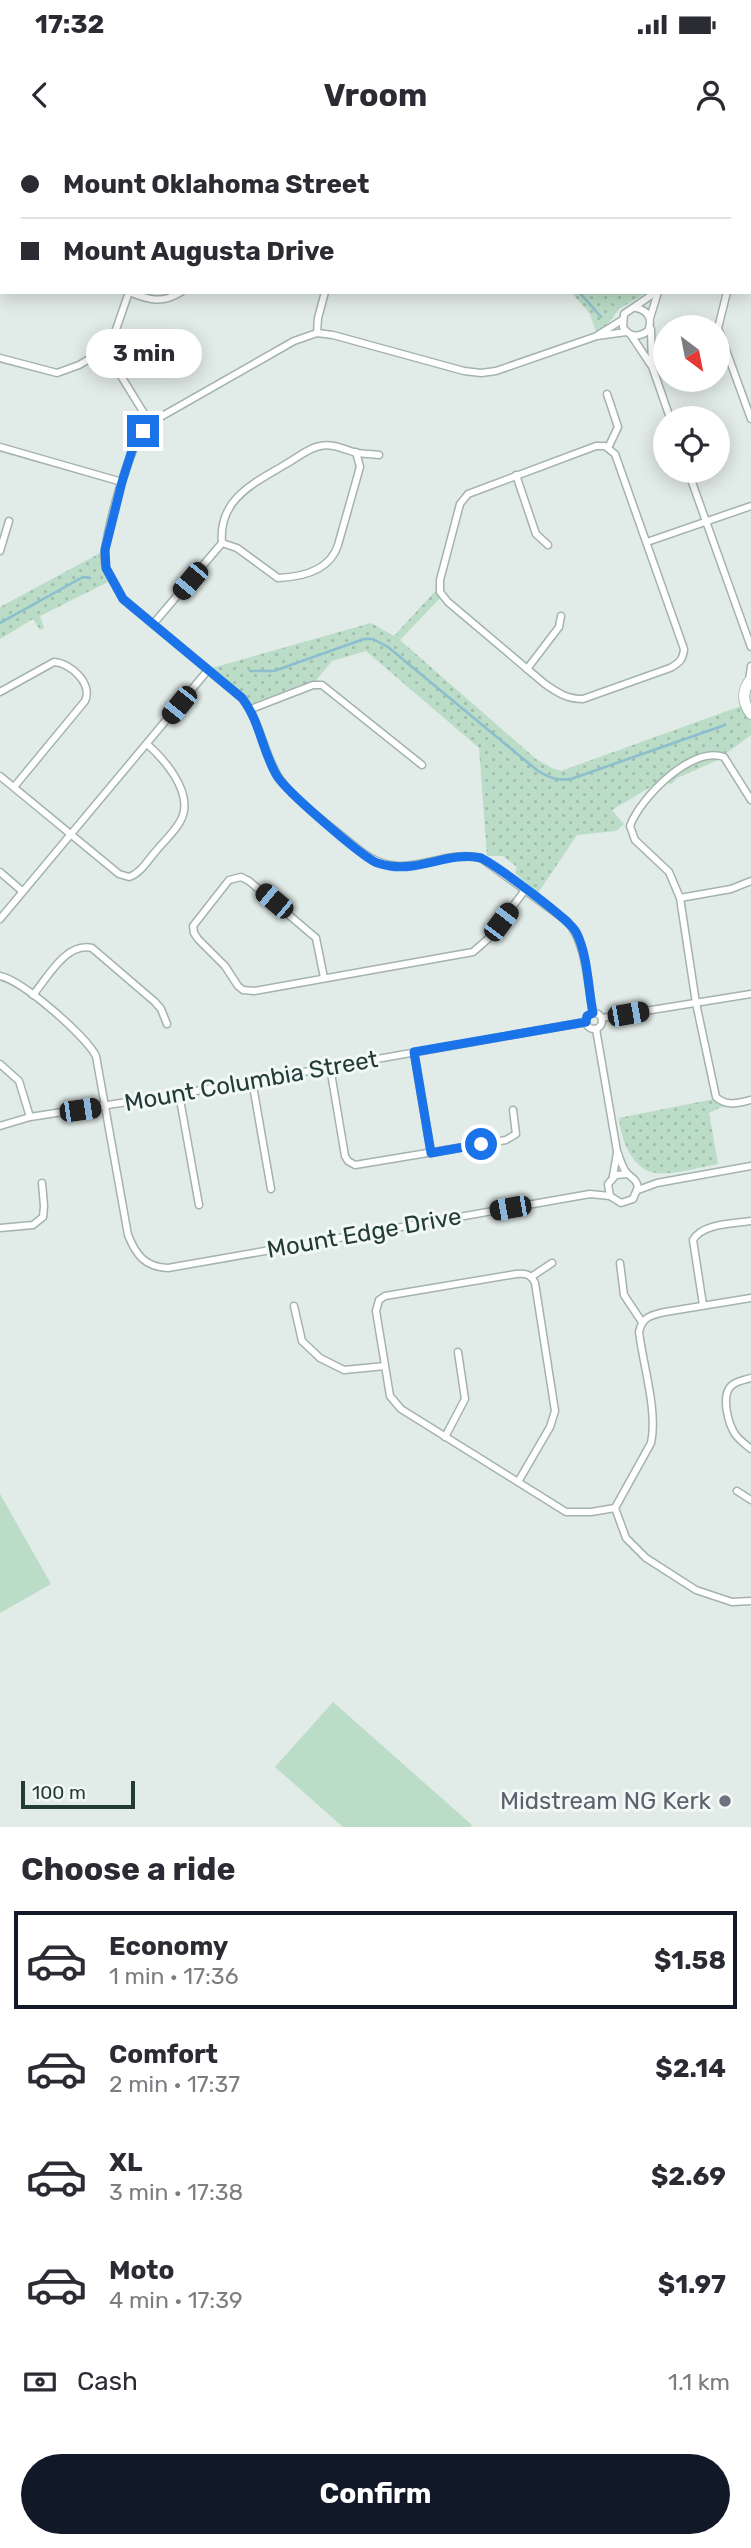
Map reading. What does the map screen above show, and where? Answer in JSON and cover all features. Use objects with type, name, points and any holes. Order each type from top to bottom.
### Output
[{"type":"street","points":[[0,358],[57,373],[79,365],[105,350],[112,341],[128,294]]},
{"type":"street","points":[[135,294],[160,301],[176,294]]},
{"type":"street","points":[[317,333],[324,294]]},
{"type":"street","points":[[593,1013],[576,933],[562,917],[486,860],[474,856],[392,867],[373,861],[289,790],[271,763],[251,709],[232,689],[120,595],[104,563],[105,550],[133,447],[150,423],[294,341],[317,333],[333,335],[464,371],[481,373],[496,371],[597,336],[654,294]]},
{"type":"street","points":[[597,336],[643,335],[650,322],[657,294]]},
{"type":"street","points":[[726,294],[718,328],[751,419]]},
{"type":"street","points":[[636,308],[647,313],[650,322],[652,366],[666,406]]},
{"type":"street","points":[[622,320],[628,334],[652,366]]},
{"type":"street","points":[[105,350],[150,423]]},
{"type":"street","points":[[607,394],[618,427],[608,448]]},
{"type":"street","points":[[154,623],[222,542],[225,515],[243,490],[319,446],[335,446],[379,455]]},
{"type":"street","points":[[596,446],[608,448],[615,454],[684,649],[679,663],[583,699],[562,696],[448,602],[439,586],[462,501],[473,491],[516,475],[596,446]]},
{"type":"street","points":[[0,447],[122,482]]},
{"type":"street","points":[[222,542],[237,548],[278,578],[301,575],[324,566],[335,555],[360,467],[356,452]]},
{"type":"street","points":[[516,475],[536,534],[548,545]]},
{"type":"street","points":[[692,483],[751,647]]},
{"type":"street","points":[[647,542],[751,506]]},
{"type":"street","points":[[0,551],[9,522]]},
{"type":"street","points":[[527,669],[559,627],[561,616]]},
{"type":"street","points":[[0,692],[54,662],[64,664],[86,683],[89,692],[85,701],[14,787]]},
{"type":"street","points":[[751,666],[744,699],[751,714]]},
{"type":"street","points":[[0,919],[208,670]]},
{"type":"street","points":[[251,709],[313,685],[323,685],[422,765]]},
{"type":"street","points":[[0,776],[119,874],[128,877],[139,871],[184,815],[182,794],[166,761],[147,744]]},
{"type":"street","points":[[751,800],[724,757],[713,754],[673,772],[632,820],[632,835],[664,865],[680,898],[696,1003],[716,1097],[732,1104],[751,1100]]},
{"type":"street","points":[[0,872],[22,891]]},
{"type":"street","points":[[324,978],[316,937],[241,877],[229,880],[193,926],[198,939],[225,966],[243,990],[254,991],[473,952],[489,938],[526,890]]},
{"type":"street","points":[[680,898],[731,889],[751,881]]},
{"type":"street","points":[[33,995],[69,952],[77,947],[92,948],[162,1009],[167,1024]]},
{"type":"street","points":[[0,976],[33,995],[81,1035],[92,1048],[106,1106]]},
{"type":"street","points":[[602,1018],[751,993]]},
{"type":"street","points":[[593,1013],[602,1018],[601,1025],[596,1028],[591,1028],[586,1022],[587,1016],[593,1013]]},
{"type":"street","name":"Mount Columbia Street","points":[[0,1126],[30,1117],[179,1094],[586,1022]]},
{"type":"street","points":[[596,1028],[617,1151],[628,1174],[613,1176],[617,1151]]},
{"type":"street","points":[[414,1052],[431,1153]]},
{"type":"street","points":[[0,1064],[19,1081],[30,1117]]},
{"type":"street","points":[[330,1067],[345,1156],[351,1164],[359,1166],[513,1137],[516,1131],[513,1110]]},
{"type":"street","points":[[252,1080],[271,1189]]},
{"type":"street","points":[[179,1094],[199,1205]]},
{"type":"street","name":"Mount Edge Drive","points":[[106,1106],[128,1235],[141,1258],[150,1265],[168,1268],[590,1194],[610,1196],[617,1202],[627,1203],[634,1199],[638,1190],[657,1183],[751,1166]]},
{"type":"street","name":"Mount Edge Drive","points":[[628,1174],[657,1183]]},
{"type":"street","name":"Mount Edge Drive","points":[[590,1194],[608,1184],[613,1176]]},
{"type":"street","points":[[635,1178],[638,1190]]},
{"type":"street","points":[[0,1228],[33,1225],[43,1217],[42,1183]]},
{"type":"street","points":[[608,1184],[610,1196]]},
{"type":"street","points":[[703,1305],[693,1240],[707,1228],[751,1221]]},
{"type":"street","points":[[531,1277],[552,1263]]},
{"type":"street","points":[[620,1263],[624,1295],[642,1322]]},
{"type":"street","points":[[517,1482],[550,1427],[555,1411],[535,1283],[531,1277],[523,1273],[516,1274],[385,1296],[379,1300],[376,1311],[390,1396],[396,1404],[445,1437],[517,1482],[566,1512],[580,1513],[615,1508]]},
{"type":"street","points":[[751,1297],[652,1315],[642,1322],[639,1332],[653,1419],[653,1435],[615,1508],[626,1538],[646,1558],[704,1593],[732,1602],[751,1601]]},
{"type":"street","points":[[294,1306],[302,1341],[320,1358],[344,1370],[385,1366]]},
{"type":"street","points":[[445,1437],[465,1399],[458,1352]]},
{"type":"street","points":[[751,1378],[732,1385],[727,1391],[726,1399],[735,1435],[751,1449]]},
{"type":"street","points":[[737,1491],[751,1500]]},
{"type":"green space","points":[[573,294],[644,294],[619,309],[606,326],[596,332],[590,314]]},
{"type":"green space","points":[[104,551],[110,581],[40,616],[44,628],[40,630],[33,619],[0,639],[0,607]]},
{"type":"green space","points":[[439,587],[443,595],[400,640],[536,759],[552,768],[561,771],[741,706],[751,717],[751,735],[716,761],[677,778],[671,784],[662,780],[612,810],[624,824],[616,831],[577,835],[538,893],[515,873],[517,867],[503,856],[487,856],[479,748],[366,651],[332,661],[313,684],[254,705],[212,668],[371,623],[394,636]]},
{"type":"green space","points":[[719,1098],[728,1104],[709,1113],[718,1164],[679,1172],[657,1173],[641,1167],[629,1153],[619,1118]]},
{"type":"green space","points":[[0,1494],[51,1584],[0,1613]]},
{"type":"green space","points":[[333,1702],[472,1825],[343,1827],[275,1767]]},
{"type":"waterway","points":[[581,294],[601,317]]},
{"type":"waterway","points":[[0,623],[83,577],[90,578]]},
{"type":"waterway","points":[[250,671],[274,671],[364,639],[373,639],[388,647],[538,771],[558,779],[571,779],[725,725]]},
{"type":"place","name":"Midstream NG Kerk","points":[[725,1801]]},
{"type":"route","points":[[143,431],[133,447],[105,550],[104,563],[123,599],[242,698],[251,709],[277,776],[289,790],[373,861],[392,867],[465,856],[481,858],[562,917],[576,933],[593,1013],[587,1016],[586,1022],[414,1052],[431,1153],[481,1144]]}]
